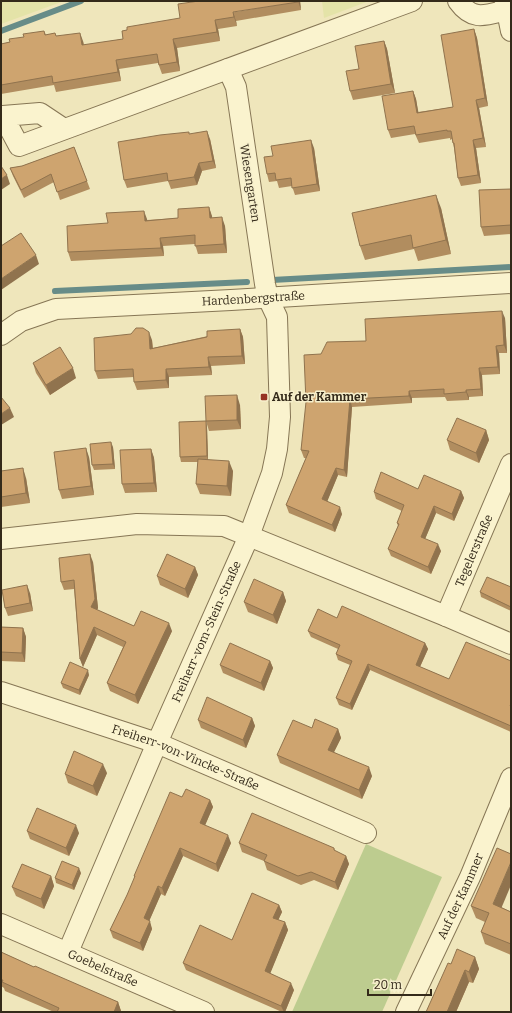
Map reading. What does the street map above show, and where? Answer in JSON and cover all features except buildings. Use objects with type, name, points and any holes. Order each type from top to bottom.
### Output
[{"type":"street","points":[[64,129],[412,1]]},
{"type":"street","points":[[458,1],[464,9],[471,14],[484,16],[506,5],[511,31]]},
{"type":"street","name":"Wiesengarten","points":[[228,69],[236,87],[268,298]]},
{"type":"street","name":"Hardenbergstraße","points":[[1,335],[21,322],[56,309],[511,283]]},
{"type":"street","name":"Freiherr-vom-Stein-Straße","points":[[68,952],[157,743],[249,536],[272,473],[278,449],[280,423],[277,317],[268,298]]},
{"type":"street","name":"Tegelerstraße","points":[[446,616],[506,488],[511,464]]},
{"type":"street","points":[[1,539],[137,524],[224,526],[511,644]]},
{"type":"street","name":"Freiherr-von-Vincke-Straße","points":[[1,692],[157,743],[366,833]]},
{"type":"street","name":"Auf der Kammer","points":[[406,1012],[470,877],[511,778]]},
{"type":"street","name":"Goebelstraße","points":[[1,924],[204,1012]]},
{"type":"shaded area","points":[[1,1],[64,1],[1,24]]},
{"type":"shaded area","points":[[322,1],[369,1],[324,18]]},
{"type":"green space","points":[[366,844],[442,877],[382,1012],[292,1012]]},
{"type":"waterway","points":[[1,31],[81,1]]},
{"type":"waterway","points":[[272,280],[511,267]]},
{"type":"waterway","points":[[55,291],[247,282]]},
{"type":"place","name":"Auf der Kammer","points":[[264,397]]}]
